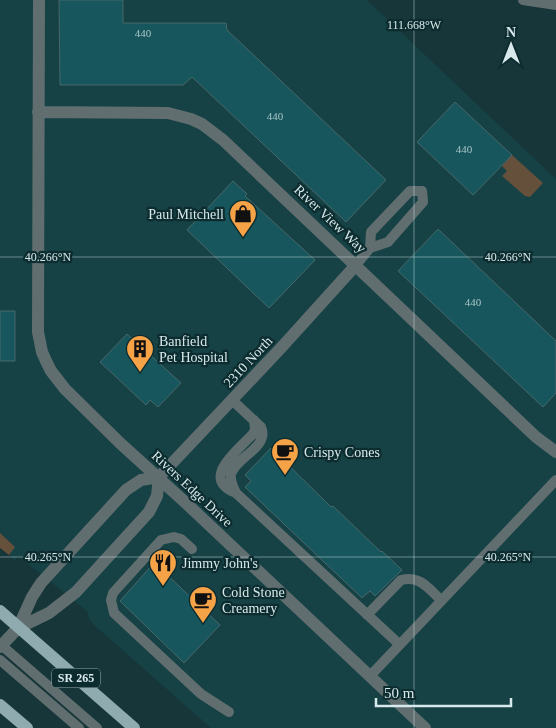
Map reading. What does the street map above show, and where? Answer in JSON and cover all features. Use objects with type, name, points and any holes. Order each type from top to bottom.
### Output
[{"type":"main road","name":"SR 265","points":[[0,611],[134,728]]},
{"type":"main road","points":[[0,705],[27,728]]},
{"type":"street","name":"Rivers Edge Drive","points":[[39,0],[38,332],[42,352],[51,371],[65,389],[120,443],[159,477],[425,728]]},
{"type":"street","name":"River View Way","points":[[38,112],[168,113],[191,118],[202,124],[223,140],[536,436],[556,452]]},
{"type":"street","name":"2310 North","points":[[159,477],[356,265]]},
{"type":"street","points":[[0,645],[18,628],[49,613],[76,592],[149,512],[157,496],[159,477],[141,480],[126,490],[42,583],[32,597],[18,628]]},
{"type":"lane","points":[[523,0],[556,5]]},
{"type":"lane","points":[[356,265],[370,248],[388,242],[423,202],[422,191],[410,191],[371,232],[370,248]]},
{"type":"lane","points":[[232,400],[262,429],[261,442],[233,470],[231,480],[236,493],[399,644]]},
{"type":"lane","points":[[370,676],[556,480]]},
{"type":"lane","points":[[192,549],[182,539],[174,537],[161,540],[113,593],[111,600],[114,613],[121,620],[201,694],[229,712]]},
{"type":"lane","points":[[367,615],[401,580],[412,578],[422,582],[441,600]]},
{"type":"lane","points":[[0,645],[97,728]]},
{"type":"lane","points":[[0,660],[79,728]]},
{"type":"shaded area","points":[[0,0],[367,0],[556,179],[556,728],[211,728],[94,625],[89,619],[87,611],[18,556],[15,560],[9,555],[14,547],[0,533]]},
{"type":"shaded area","points":[[512,155],[543,183],[530,197],[525,196],[502,176],[507,171],[502,166]]},
{"type":"shaded area","points":[[0,533],[15,547],[9,555],[0,548]]},
{"type":"building","points":[[59,0],[123,0],[123,23],[226,23],[227,30],[386,180],[346,222],[192,77],[183,85],[60,85]]},
{"type":"building","points":[[455,102],[512,155],[473,195],[417,142]]},
{"type":"building","name":"Paul Mitchell","points":[[233,181],[247,194],[245,196],[315,260],[269,308],[187,230]]},
{"type":"building","points":[[438,229],[556,341],[556,393],[543,407],[398,271]]},
{"type":"building","points":[[0,311],[15,311],[15,361],[0,361]]},
{"type":"building","name":"Banfield Pet Hospital","points":[[127,334],[181,383],[158,407],[150,400],[146,405],[100,362]]},
{"type":"building","points":[[271,448],[331,507],[333,506],[402,570],[375,596],[370,591],[362,598],[245,487],[251,481],[245,475]]},
{"type":"building","points":[[153,564],[162,573],[163,571],[220,625],[184,663],[120,601]]},
{"type":"place","name":"Paul Mitchell","points":[[243,238]]},
{"type":"place","name":"Banfield Pet Hospital","points":[[140,373]]},
{"type":"place","name":"Crispy Cones","points":[[285,476]]},
{"type":"place","name":"Jimmy John's","points":[[163,587]]},
{"type":"place","name":"Cold Stone Creamery","points":[[203,624]]}]
